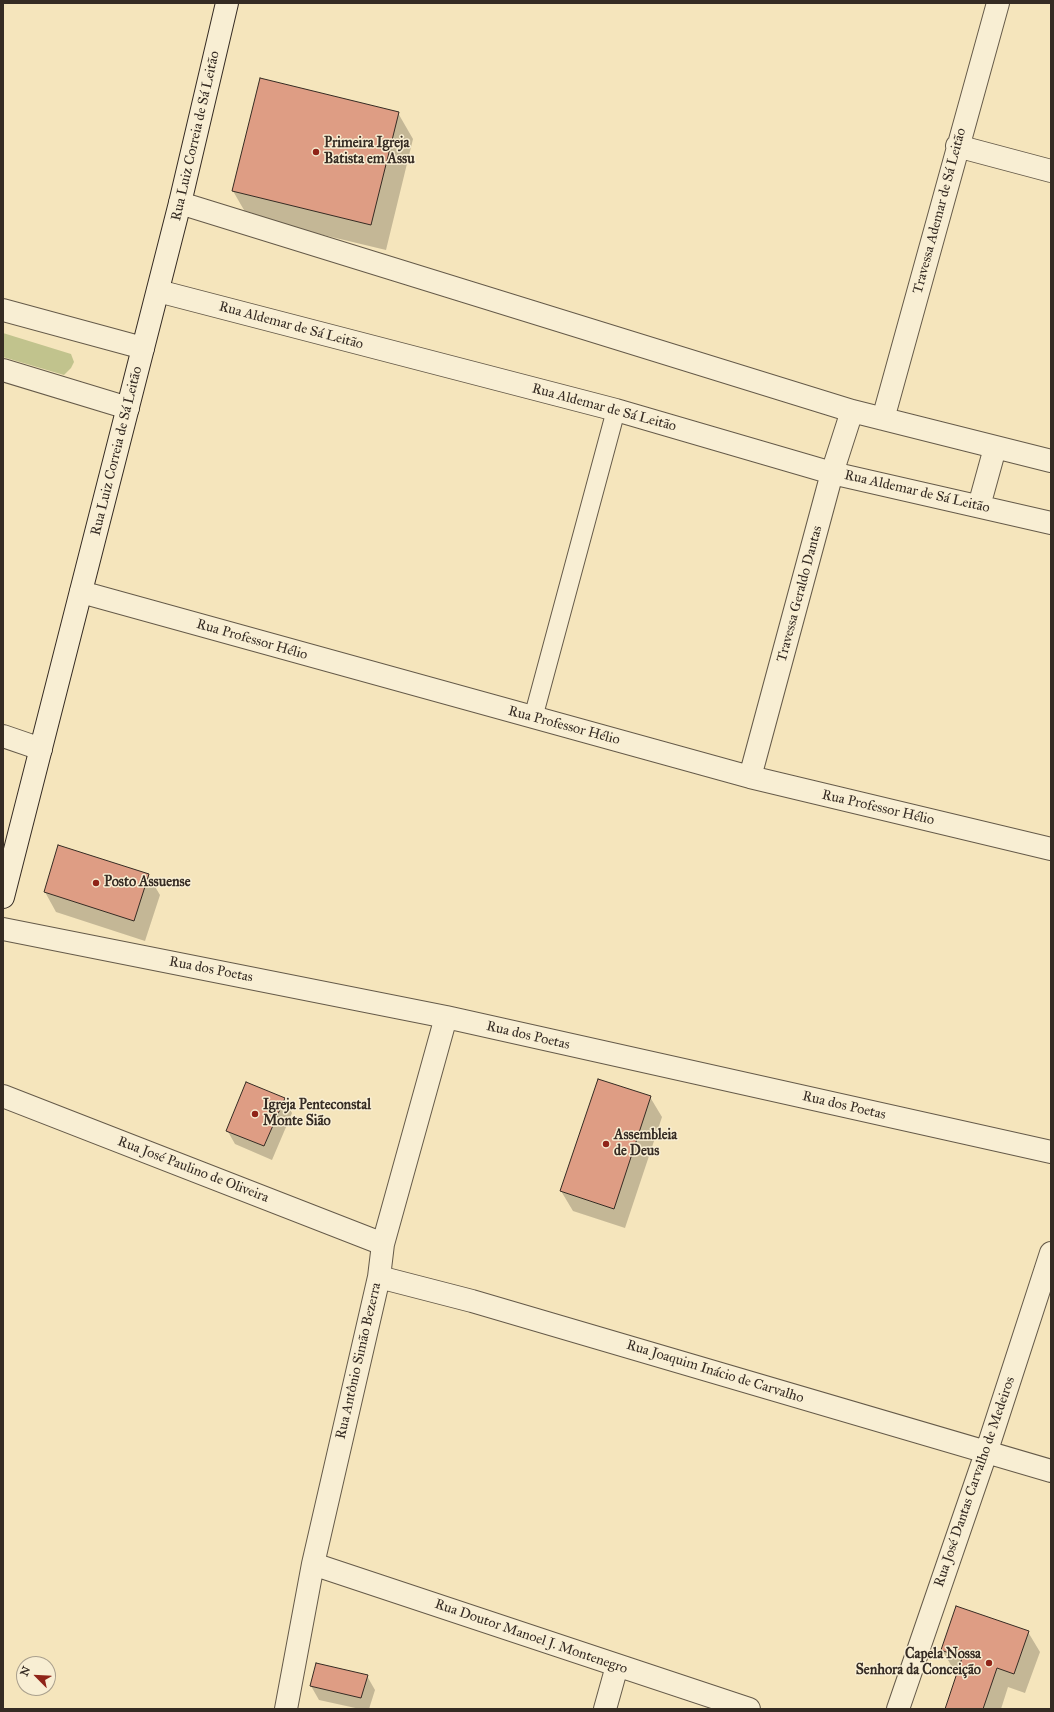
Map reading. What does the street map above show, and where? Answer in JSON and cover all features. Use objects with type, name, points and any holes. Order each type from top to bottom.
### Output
[{"type":"street","name":"Rua Luiz Correia de Sá Leitão","points":[[3,897],[158,291],[227,3]]},
{"type":"street","name":"Travessa Ademar de Sá Leitão","points":[[883,419],[957,146],[998,3]]},
{"type":"street","points":[[957,146],[1051,171]]},
{"type":"street","points":[[180,203],[852,411],[1051,461]]},
{"type":"street","name":"Rua Aldemar de Sá Leitão","points":[[158,291],[616,410],[832,473],[1051,523]]},
{"type":"street","points":[[3,310],[143,348]]},
{"type":"street","points":[[3,370],[128,408]]},
{"type":"street","name":"Travessa Geraldo Dantas","points":[[750,777],[832,473],[852,411]]},
{"type":"street","points":[[979,506],[995,448]]},
{"type":"street","name":"Rua Professor Hélio","points":[[81,592],[750,777],[1051,849]]},
{"type":"street","points":[[3,736],[41,749]]},
{"type":"street","name":"Rua dos Poetas","points":[[3,929],[446,1017],[1051,1152]]},
{"type":"street","name":"Rua Antônio Simão Bezerra","points":[[286,1709],[313,1564],[379,1277],[383,1244],[446,1017]]},
{"type":"street","name":"Rua José Paulino de Oliveira","points":[[3,1096],[383,1244]]},
{"type":"street","name":"Rua José Dantas Carvalho de Medeiros","points":[[898,1709],[986,1453],[1051,1253]]},
{"type":"street","name":"Rua Joaquim Inácio de Carvalho","points":[[379,1277],[472,1300],[1051,1471]]},
{"type":"street","name":"Rua Doutor Manoel J. Montenegro","points":[[313,1564],[750,1709]]},
{"type":"street","points":[[605,1709],[618,1666]]},
{"type":"lane","points":[[533,718],[616,410]]},
{"type":"green space","points":[[3,333],[71,354],[74,362],[71,368],[64,375],[3,357]]},
{"type":"building","name":"Primeira Igreja Batista em Assu","points":[[260,78],[399,112],[371,225],[232,191]]},
{"type":"building","name":"Posto Assuense","points":[[58,845],[149,874],[134,921],[44,892]]},
{"type":"building","name":"Assembleia de Deus","points":[[598,1079],[651,1096],[614,1209],[560,1191]]},
{"type":"building","name":"Igreja Penteconstal Monte Sião","points":[[246,1082],[285,1098],[264,1146],[226,1131]]},
{"type":"building","name":"Capela Nossa Senhora da Conceição","points":[[956,1606],[1029,1631],[1014,1674],[997,1668],[983,1709],[945,1709],[962,1658],[941,1650]]},
{"type":"building","points":[[316,1663],[368,1675],[361,1698],[310,1686]]},
{"type":"place","name":"Primeira Igreja Batista em Assu","points":[[316,152]]},
{"type":"place","name":"Posto Assuense","points":[[96,883]]},
{"type":"place","name":"Igreja Penteconstal Monte Sião","points":[[255,1114]]},
{"type":"place","name":"Assembleia de Deus","points":[[606,1144]]},
{"type":"place","name":"Capela Nossa Senhora da Conceição","points":[[989,1663]]}]
